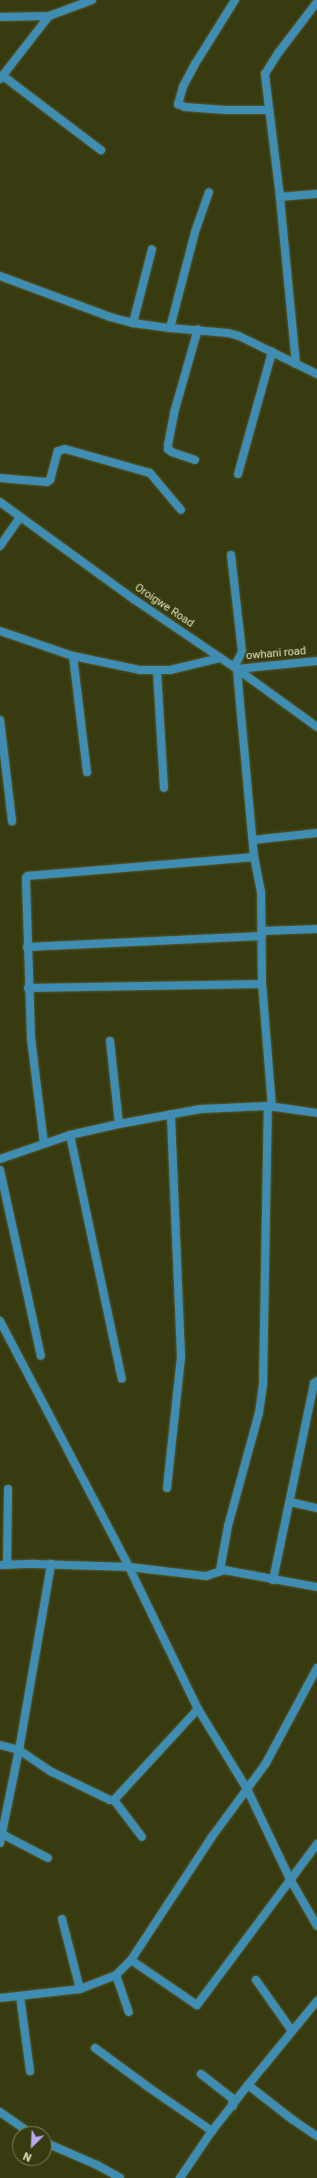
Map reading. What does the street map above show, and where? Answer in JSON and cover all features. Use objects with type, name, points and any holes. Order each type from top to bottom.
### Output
[{"type":"street","points":[[0,17],[49,16],[92,0]]},
{"type":"street","points":[[235,0],[195,64],[183,87],[178,104],[185,107],[226,110],[268,110]]},
{"type":"street","points":[[296,364],[280,197],[268,110],[266,71],[317,2]]},
{"type":"street","points":[[49,16],[1,78],[101,150]]},
{"type":"street","points":[[170,328],[196,232],[210,192]]},
{"type":"street","points":[[280,197],[317,194]]},
{"type":"street","points":[[133,323],[152,249]]},
{"type":"street","points":[[0,276],[110,317],[133,323],[170,328],[198,329],[239,336],[317,374]]},
{"type":"street","points":[[195,460],[172,452],[168,449],[168,446],[176,405],[198,329]]},
{"type":"street","points":[[238,474],[272,352]]},
{"type":"street","points":[[0,478],[47,482],[50,480],[58,451],[65,449],[150,473],[180,510]]},
{"type":"street","name":"Oroigwe Road","points":[[0,502],[135,600],[235,668],[317,727]]},
{"type":"street","points":[[0,546],[20,517]]},
{"type":"street","points":[[220,1570],[228,1526],[259,1413],[263,1385],[270,1107],[262,984],[261,892],[254,858],[235,668],[242,652],[231,555]]},
{"type":"street","points":[[0,631],[73,656],[122,668],[157,671],[191,666],[220,658]]},
{"type":"street","points":[[73,656],[87,772]]},
{"type":"street","name":"owhani road","points":[[235,668],[317,661]]},
{"type":"street","points":[[157,671],[164,788]]},
{"type":"street","points":[[0,720],[12,821]]},
{"type":"street","points":[[253,840],[317,832]]},
{"type":"street","points":[[44,1144],[30,1038],[25,881],[28,876],[254,858]]},
{"type":"street","points":[[27,947],[262,934],[317,929]]},
{"type":"street","points":[[28,988],[262,984]]},
{"type":"street","points":[[110,1041],[119,1124]]},
{"type":"street","points":[[0,1159],[70,1136],[119,1124],[171,1114],[220,1107],[270,1107],[317,1113]]},
{"type":"street","points":[[167,1488],[181,1356],[171,1114]]},
{"type":"street","points":[[70,1136],[122,1379]]},
{"type":"street","points":[[0,1170],[41,1356]]},
{"type":"street","points":[[0,1321],[129,1567],[198,1709],[247,1789],[290,1879],[317,1926]]},
{"type":"street","points":[[274,1580],[314,1384],[317,1381]]},
{"type":"street","points":[[8,1489],[4,1565],[51,1564],[129,1567],[206,1576],[220,1570],[317,1587]]},
{"type":"street","points":[[290,1502],[317,1508]]},
{"type":"street","points":[[0,1843],[19,1750],[51,1564]]},
{"type":"street","points":[[0,1998],[80,1989],[116,1975],[131,1960],[210,1838],[266,1763],[315,1679],[317,1668]]},
{"type":"street","points":[[0,1745],[19,1750],[73,1783],[108,1800],[114,1800],[198,1709]]},
{"type":"street","points":[[114,1800],[142,1837]]},
{"type":"street","points":[[1,1834],[48,1858]]},
{"type":"street","points":[[131,1960],[197,2005],[317,1844]]},
{"type":"street","points":[[62,1919],[80,1989]]},
{"type":"street","points":[[116,1975],[129,2012]]},
{"type":"street","points":[[256,1980],[292,2031]]},
{"type":"street","points":[[20,1996],[30,2071]]},
{"type":"street","points":[[180,2178],[212,2131],[317,2001]]},
{"type":"street","points":[[95,2048],[212,2131]]},
{"type":"street","points":[[201,2074],[232,2098],[233,2106]]},
{"type":"street","points":[[248,2085],[317,2136]]},
{"type":"street","points":[[0,2112],[20,2126]]},
{"type":"street","points":[[52,2145],[97,2165],[120,2178]]}]
